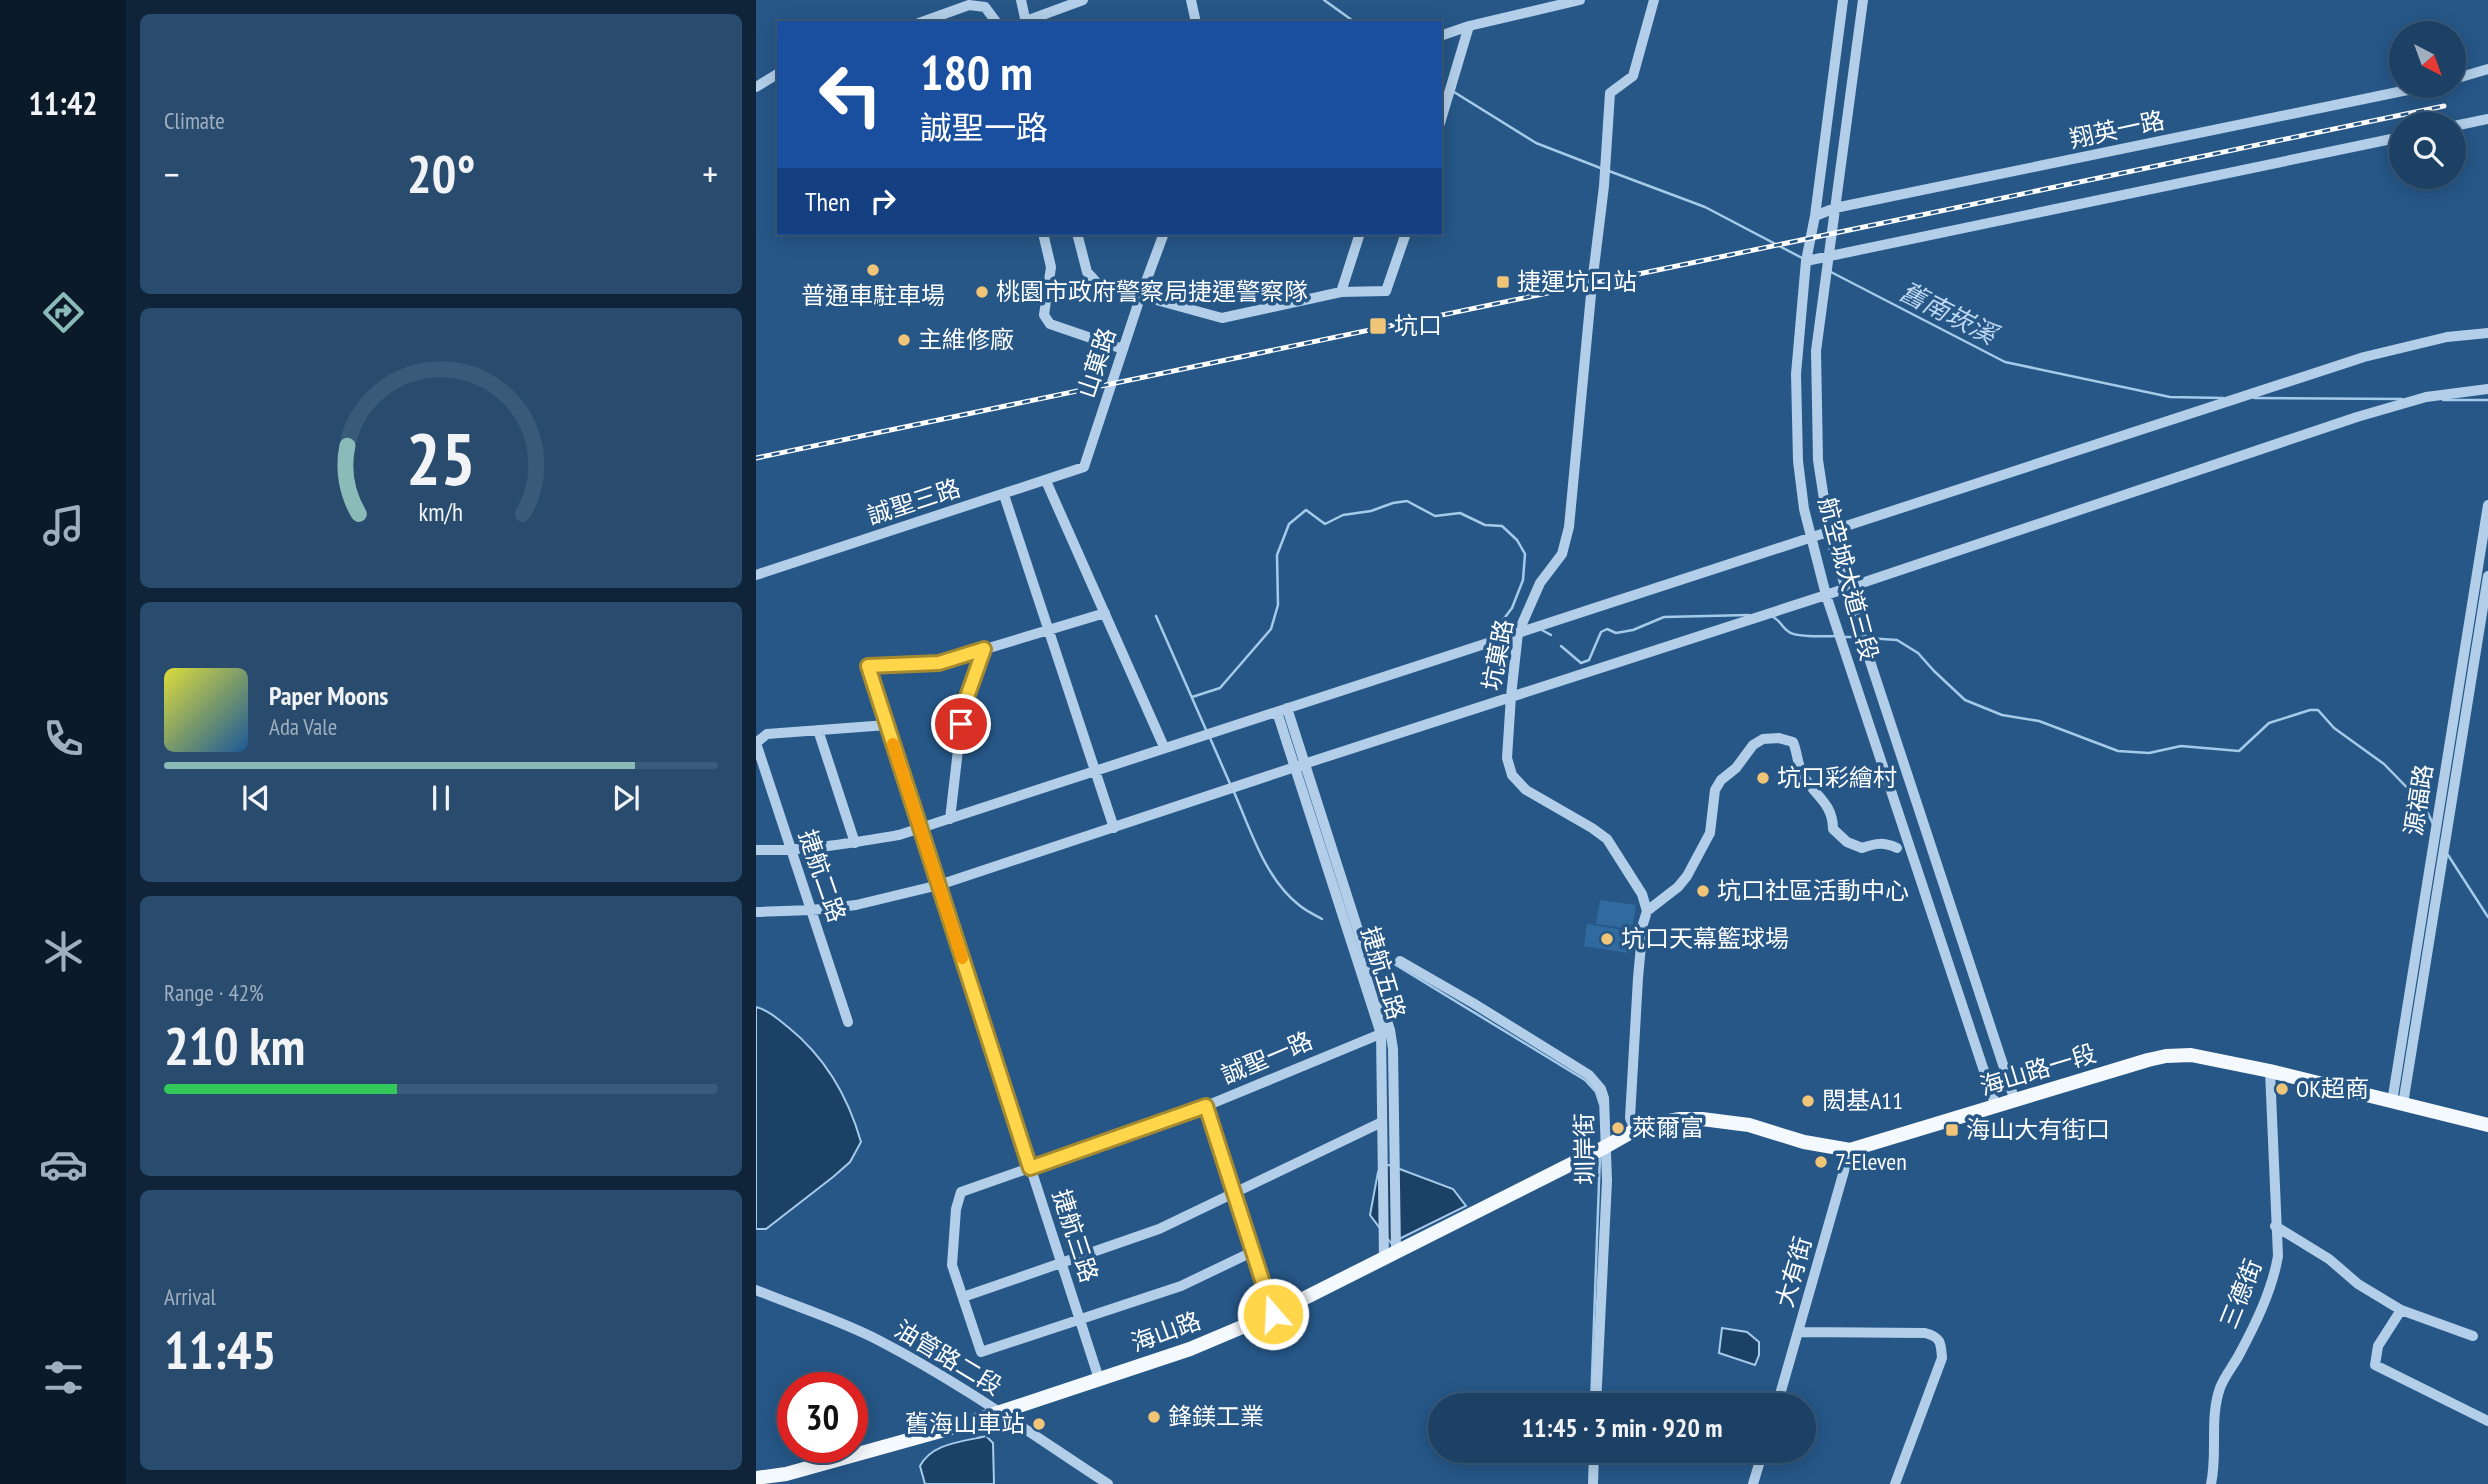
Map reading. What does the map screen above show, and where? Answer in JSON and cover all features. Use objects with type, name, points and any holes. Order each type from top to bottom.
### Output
[{"type":"main road","name":"海山路一段","points":[[1605,1147],[1652,1124],[1680,1119],[1703,1119],[1749,1125],[1804,1142],[1850,1150],[2166,1056],[2191,1055],[2270,1071],[2488,1125]]},
{"type":"main road","name":"海山路","points":[[756,1478],[786,1475],[998,1413],[1189,1349],[1273,1314],[1605,1147]]},
{"type":"street","points":[[1021,0],[1026,21]]},
{"type":"street","points":[[1029,21],[1083,0]]},
{"type":"street","points":[[1191,0],[1196,21]]},
{"type":"street","points":[[1442,35],[1469,26],[1580,0]]},
{"type":"street","name":"坑菓路","points":[[1647,911],[1643,894],[1607,839],[1535,797],[1512,775],[1507,758],[1518,633],[1540,583],[1562,554],[1569,527],[1584,357],[1604,186],[1610,93],[1633,75],[1654,0]]},
{"type":"street","name":"航空城大道三段","points":[[1843,0],[1815,216],[1806,261],[1798,338],[1795,409],[1798,461],[1811,537],[1826,595],[1996,1107]]},
{"type":"street","name":"航空城大道三段","points":[[1863,0],[1816,351],[1818,460],[1829,532],[1846,588],[2015,1101]]},
{"type":"street","points":[[925,21],[969,5],[985,7],[996,21]]},
{"type":"street","points":[[1442,28],[1469,26]]},
{"type":"street","points":[[1442,116],[1469,26]]},
{"type":"street","points":[[2466,75],[2488,69]]},
{"type":"street","points":[[756,87],[777,74]]},
{"type":"street","name":"翔英一路","points":[[1815,216],[1835,208],[2389,94]]},
{"type":"street","points":[[2466,124],[2488,119]]},
{"type":"street","points":[[1806,261],[2389,139]]},
{"type":"street","points":[[1043,235],[1051,267],[1044,315],[1050,324],[1123,349]]},
{"type":"street","points":[[1078,235],[1087,272],[1098,284],[1222,318],[1341,292],[1386,290],[1405,235]]},
{"type":"street","name":"山菓路","points":[[1084,467],[1163,235]]},
{"type":"street","points":[[1341,292],[1359,235]]},
{"type":"street","points":[[756,850],[791,851],[899,835],[2364,357],[2447,337],[2488,333]]},
{"type":"street","points":[[756,912],[811,911],[856,905],[939,885],[1299,765],[1826,595],[2395,405],[2426,397],[2488,389]]},
{"type":"street","name":"誠聖三路","points":[[756,575],[1084,467]]},
{"type":"street","points":[[1046,481],[1164,747]]},
{"type":"street","points":[[1004,495],[1114,828]]},
{"type":"street","name":"源福路","points":[[2397,1103],[2488,505]]},
{"type":"street","name":"源福路","points":[[2397,1103],[2488,576]]},
{"type":"street","points":[[950,819],[961,724],[967,697],[984,649],[1105,613]]},
{"type":"street","name":"捷航三路","points":[[984,649],[939,663],[868,666],[1099,1379]]},
{"type":"street","name":"捷航五路","points":[[1282,710],[1385,1032],[1393,1049],[1390,1255]]},
{"type":"street","points":[[756,743],[767,734],[887,725]]},
{"type":"street","points":[[818,730],[855,843]]},
{"type":"street","points":[[1635,1130],[1630,1118],[1643,924],[1647,911],[1672,892],[1687,876],[1710,833],[1715,790],[1721,780],[1744,760],[1753,745],[1763,738],[1779,738],[1793,742],[1801,770],[1829,807],[1833,817],[1833,829],[1847,842],[1862,848],[1888,843],[1897,848]]},
{"type":"street","name":"捷航二路","points":[[756,743],[848,1022]]},
{"type":"street","name":"圳岸街","points":[[1400,961],[1589,1075],[1601,1089],[1604,1098],[1608,1181],[1597,1393]]},
{"type":"street","name":"捷航五路","points":[[1385,1032],[1382,1122],[1390,1255]]},
{"type":"street","name":"誠聖一路","points":[[963,1297],[952,1265],[956,1209],[961,1192],[1206,1106],[1385,1032]]},
{"type":"street","name":"三德街","points":[[2211,1484],[2213,1438],[2220,1388],[2239,1355],[2275,1272],[2278,1256],[2270,1071]]},
{"type":"street","points":[[1206,1106],[1273,1314]]},
{"type":"street","points":[[1251,1252],[1181,1286],[981,1352],[963,1297],[1159,1229],[1382,1122]]},
{"type":"street","name":"大有街","points":[[1781,1393],[1850,1150]]},
{"type":"street","points":[[2275,1226],[2329,1259],[2358,1284],[2400,1310],[2473,1336]]},
{"type":"street","name":"油管路二段","points":[[756,1290],[878,1340],[945,1378],[1108,1484]]},
{"type":"street","points":[[2400,1310],[2378,1346],[2375,1365],[2488,1421]]},
{"type":"street","points":[[1799,1332],[1925,1333],[1936,1336],[1941,1343],[1942,1358],[1895,1484]]},
{"type":"street","points":[[1593,1484],[1594,1463]]},
{"type":"street","points":[[1753,1484],[1759,1463]]},
{"type":"shaded area","points":[[1600,900],[1636,905],[1632,929],[1596,924]]},
{"type":"shaded area","name":"坑口天幕籃球場","points":[[1587,924],[1631,931],[1628,953],[1584,946]]},
{"type":"shaded area","points":[[756,1007],[788,1027],[824,1064],[842,1093],[861,1142],[850,1162],[766,1229],[756,1229]]},
{"type":"shaded area","points":[[1389,1165],[1453,1189],[1466,1206],[1391,1243],[1370,1215],[1378,1172],[1381,1166]]},
{"type":"shaded area","points":[[1722,1328],[1747,1332],[1759,1342],[1759,1355],[1755,1365],[1719,1353]]},
{"type":"shaded area","points":[[986,1436],[993,1443],[994,1484],[925,1484],[920,1466],[932,1452],[948,1445]]},
{"type":"waterway","name":"舊南崁溪","points":[[1324,0],[1353,21]]},
{"type":"waterway","name":"舊南崁溪","points":[[1454,92],[1536,143],[1603,169]]},
{"type":"waterway","name":"舊南崁溪","points":[[1609,171],[1705,207],[1804,259]]},
{"type":"waterway","name":"舊南崁溪","points":[[1829,271],[2005,362],[2170,397],[2223,398]]},
{"type":"waterway","name":"舊南崁溪","points":[[2254,398],[2402,399]]},
{"type":"waterway","name":"舊南崁溪","points":[[2443,400],[2488,400]]},
{"type":"waterway","points":[[1192,697],[1220,688],[1271,629],[1278,605],[1277,555],[1289,524],[1306,510],[1325,524],[1343,515],[1407,501],[1435,516],[1460,513],[1485,525],[1502,526],[1517,540],[1525,554],[1523,580],[1512,608],[1500,624],[1504,628],[1517,627]]},
{"type":"waterway","points":[[1561,646],[1581,663],[1589,660],[1601,632],[1607,629],[1616,633],[1633,630],[1664,617],[1749,615]]},
{"type":"waterway","points":[[1156,616],[1207,732]]},
{"type":"waterway","points":[[1773,617],[1793,634],[1836,636]]},
{"type":"waterway","points":[[1540,629],[1551,635]]},
{"type":"waterway","points":[[1842,637],[1860,637]]},
{"type":"waterway","points":[[1867,638],[1897,640],[1918,653],[1965,700],[2002,715],[2039,721],[2118,751],[2149,753],[2181,746],[2239,751],[2269,723],[2318,710],[2334,728],[2384,764],[2424,805],[2433,824]]},
{"type":"waterway","points":[[1210,738],[1231,786]]},
{"type":"waterway","points":[[1234,792],[1260,853],[1277,881],[1299,905],[1322,919]]},
{"type":"waterway","points":[[2448,855],[2488,917]]},
{"type":"waterway","points":[[1373,951],[1585,1080],[1596,1092],[1600,1104]]},
{"type":"waterway","points":[[1591,1393],[1600,1155]]},
{"type":"railway","points":[[756,458],[2444,106]]},
{"type":"slow traffic","points":[[893,744],[962,958]]},
{"type":"place","name":"普通車駐車場","points":[[873,270]]},
{"type":"place","name":"捷運坑口站","points":[[1503,282]]},
{"type":"place","name":"桃園市政府警察局捷運警察隊","points":[[982,292]]},
{"type":"place","name":"坑口","points":[[1378,326]]},
{"type":"place","name":"主維修廠","points":[[904,340]]},
{"type":"place","name":"坑口彩繪村","points":[[1763,778]]},
{"type":"place","name":"坑口社區活動中心","points":[[1703,891]]},
{"type":"place","name":"坑口天幕籃球場","points":[[1607,939]]},
{"type":"place","name":"OK超商","points":[[2282,1089]]},
{"type":"place","name":"閎基A11","points":[[1808,1101]]},
{"type":"place","name":"萊爾富","points":[[1618,1128]]},
{"type":"place","name":"海山大有街口","points":[[1952,1130]]},
{"type":"place","name":"7-Eleven","points":[[1821,1162]]},
{"type":"place","name":"鋒鎂工業","points":[[1154,1417]]},
{"type":"place","name":"舊海山車站","points":[[1039,1424]]},
{"type":"route","points":[[961,724],[967,697],[984,649],[939,663],[868,666],[1030,1168],[1206,1106],[1273,1314]]}]
